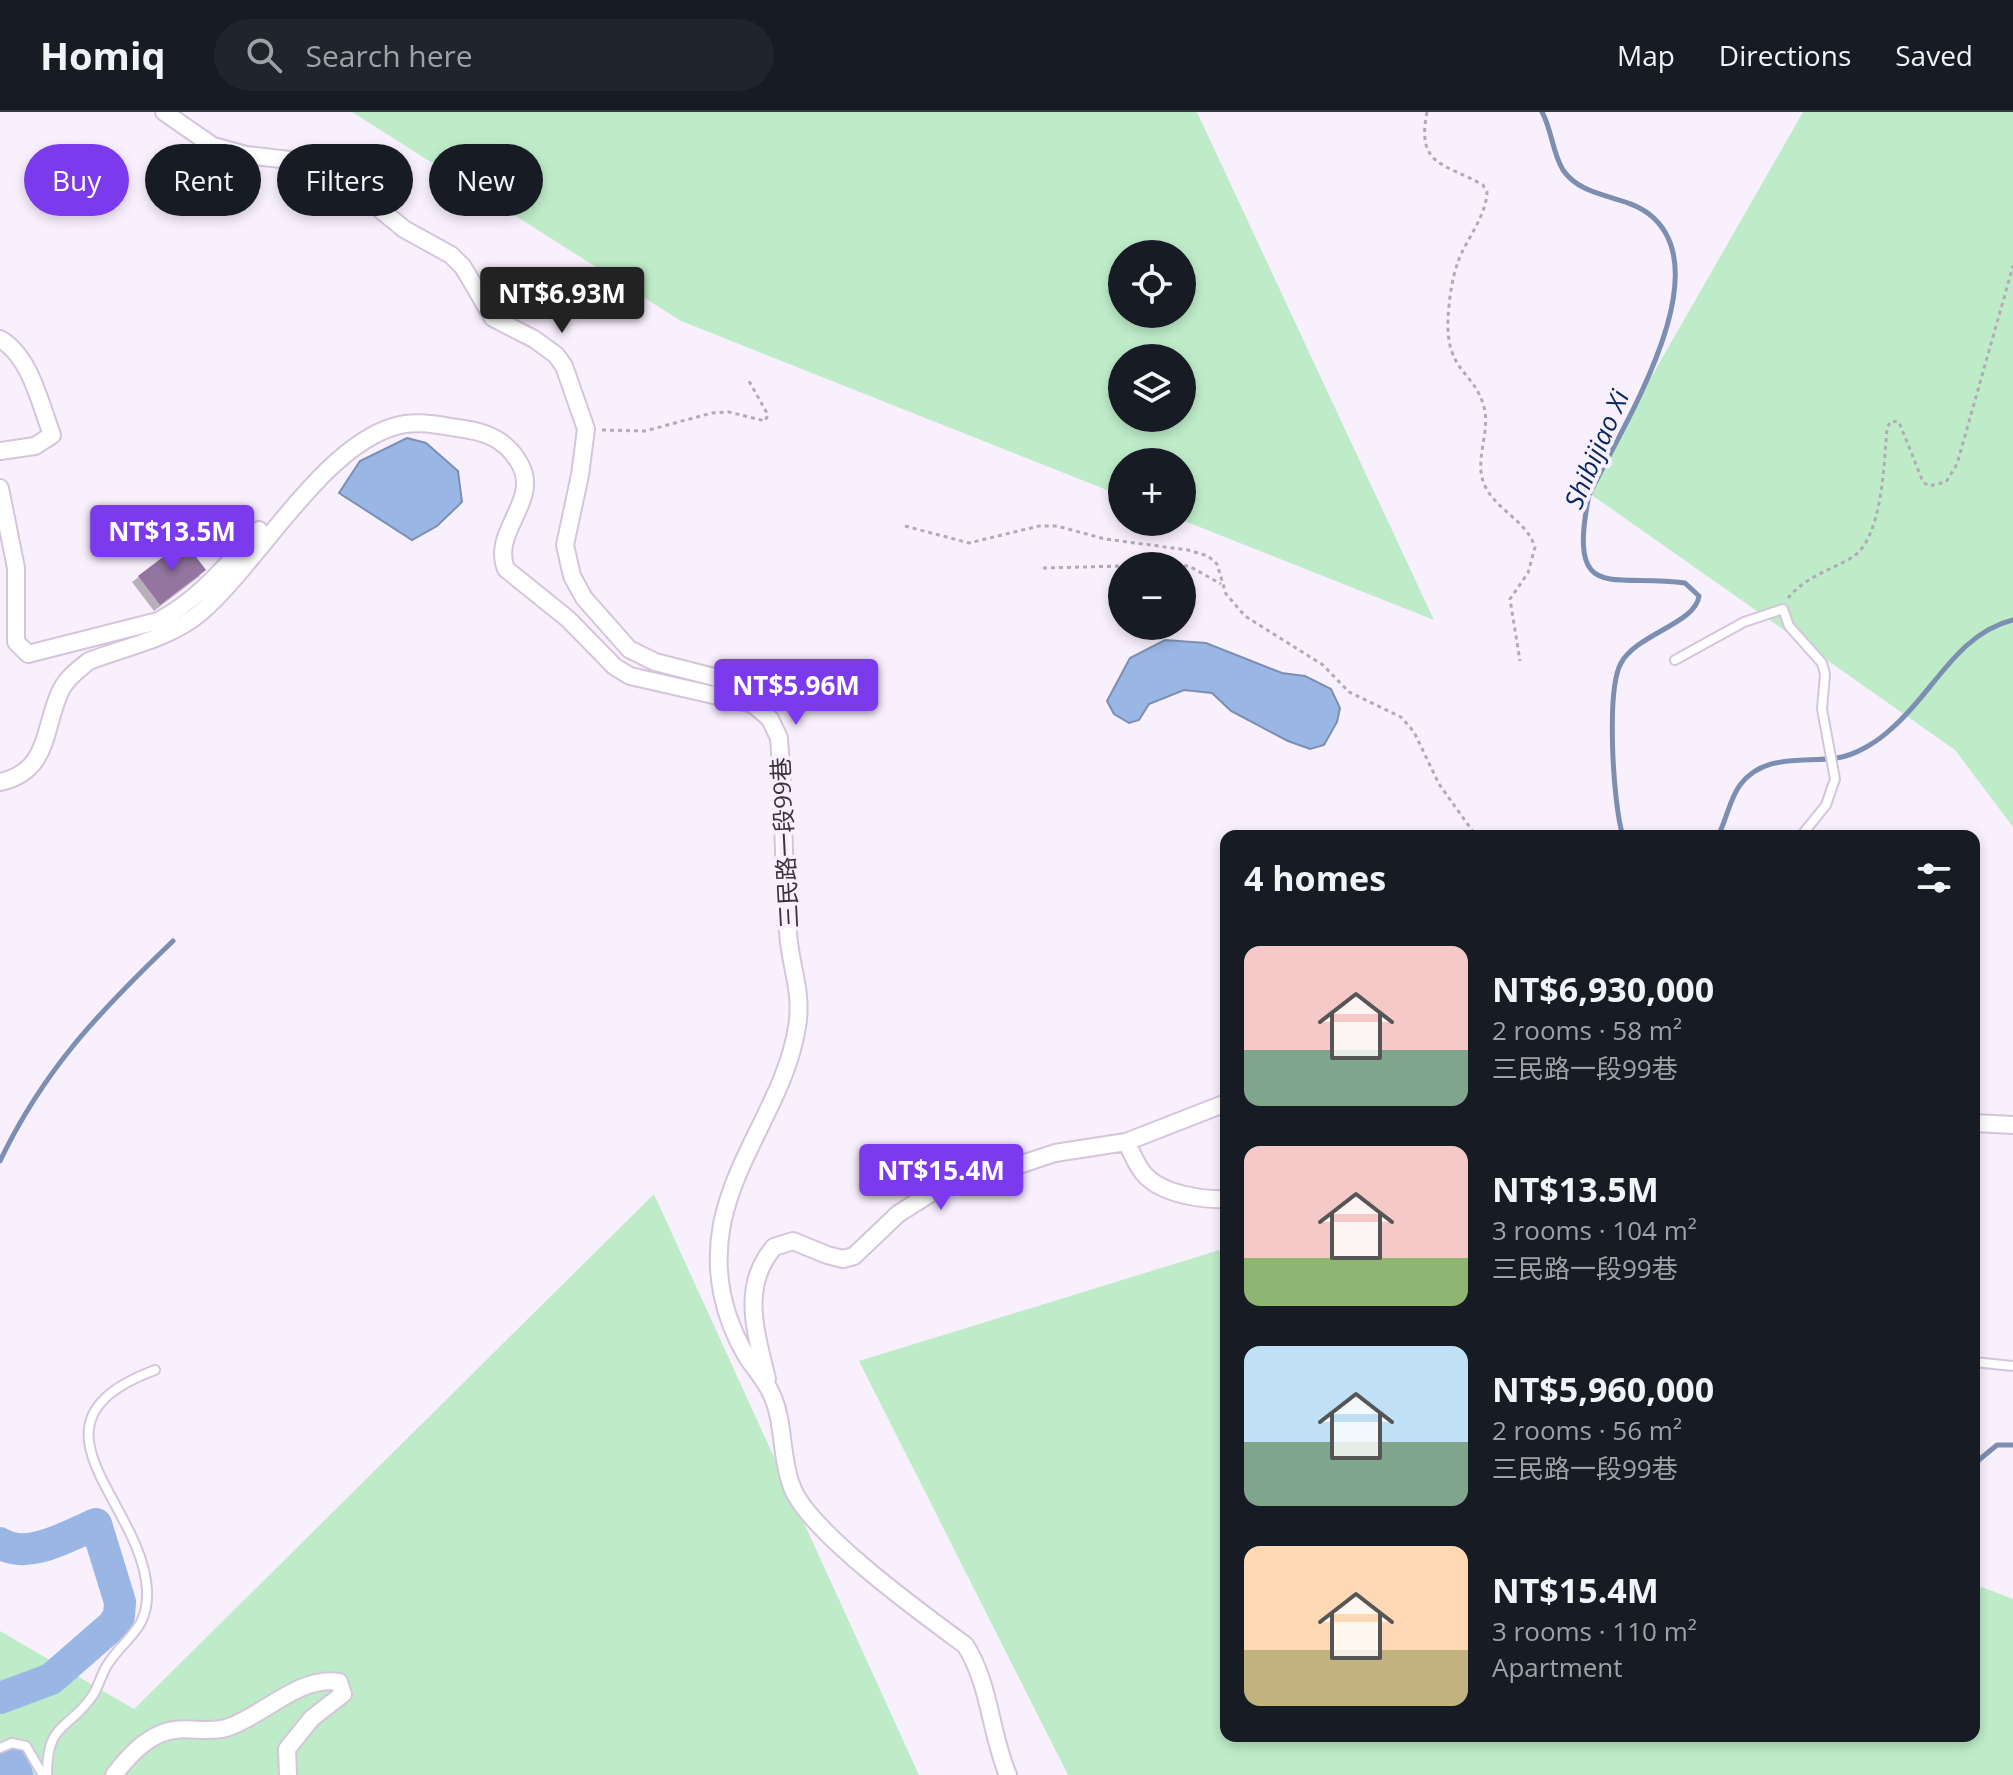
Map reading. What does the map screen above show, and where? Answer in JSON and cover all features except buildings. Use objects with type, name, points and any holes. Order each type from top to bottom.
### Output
[{"type":"street","points":[[164,112],[213,146],[246,155],[316,163],[343,179],[404,229],[451,255],[463,267],[493,318],[534,339],[556,355],[564,366],[586,429]]},
{"type":"street","points":[[0,339],[15,348],[22,360],[52,435],[35,446],[0,451]]},
{"type":"street","points":[[0,782],[19,775],[35,760],[48,739],[62,687],[76,671],[89,661],[181,627],[201,612],[291,510],[356,448],[397,425],[430,425],[496,437],[510,448],[523,470],[525,489],[502,548],[506,569],[568,619],[615,667],[630,676],[753,704]]},
{"type":"street","name":"三民路一段99巷","points":[[586,429],[565,545],[572,576],[584,598],[629,649],[655,662],[714,677],[739,689],[770,719],[779,738],[788,936],[800,990],[791,1059],[732,1188],[722,1225],[717,1269],[726,1312],[746,1355],[771,1392],[792,1490],[852,1557],[965,1645],[976,1661],[995,1743],[1008,1775]]},
{"type":"street","points":[[0,488],[16,568],[16,642],[28,654],[158,621],[173,613],[216,579],[263,526],[291,510]]},
{"type":"street","points":[[771,1392],[753,1313],[754,1278],[774,1247],[793,1241],[843,1259],[854,1256],[898,1214],[969,1169],[1016,1166],[1055,1153],[1126,1142],[1220,1105]]},
{"type":"street","points":[[1980,1123],[2013,1125]]},
{"type":"street","points":[[1126,1142],[1146,1176],[1162,1186],[1191,1197],[1220,1199]]},
{"type":"street","points":[[114,1775],[123,1763],[158,1735],[173,1729],[226,1728],[290,1695],[330,1680],[339,1682],[343,1694],[312,1718],[287,1749],[288,1775]]},
{"type":"lane","points":[[1675,660],[1744,622],[1783,609],[1789,626],[1822,663],[1825,674],[1822,709],[1835,779],[1826,805],[1806,830]]},
{"type":"lane","points":[[1980,1363],[2013,1366]]},
{"type":"lane","points":[[45,1775],[47,1755],[58,1728],[93,1695],[106,1668],[143,1622],[147,1586],[140,1559],[121,1511],[94,1469],[86,1435],[90,1418],[103,1400],[128,1381],[155,1370]]},
{"type":"lane","points":[[0,1748],[12,1743],[26,1746],[45,1775]]},
{"type":"path","points":[[1427,112],[1424,145],[1430,157],[1483,185],[1487,192],[1480,217],[1458,261],[1448,317],[1448,340],[1455,365],[1484,406],[1482,476],[1487,489],[1531,535],[1535,547],[1528,573],[1510,599],[1520,661]]},
{"type":"path","points":[[1783,609],[1795,589],[1826,569],[1855,557],[1864,547],[1874,525],[1887,428],[1891,421],[1899,422],[1923,482],[1929,486],[1946,482],[1957,464],[2013,266]]},
{"type":"path","points":[[586,429],[645,431],[712,413],[729,412],[765,421],[768,415],[766,407],[749,381]]},
{"type":"path","points":[[905,526],[969,543],[1039,526],[1057,526],[1105,539],[1188,550],[1208,556],[1217,564],[1221,584]]},
{"type":"path","points":[[1043,568],[1108,566]]},
{"type":"path","points":[[1196,570],[1221,584],[1245,616],[1261,628],[1323,665],[1355,695],[1401,717],[1414,732],[1439,784],[1472,830]]},
{"type":"green space","points":[[352,112],[1197,112],[1434,620],[1196,526],[1196,448],[1108,448],[1108,490],[681,321],[516,216],[543,216],[543,144],[429,144],[429,161],[413,151],[413,144],[402,144]]},
{"type":"green space","points":[[1803,112],[2013,112],[2013,827],[1955,750],[1586,491]]},
{"type":"green space","points":[[654,1194],[919,1775],[0,1775],[0,1631],[134,1709]]},
{"type":"green space","points":[[1220,1250],[1220,1742],[1980,1742],[1980,1586],[2013,1599],[2013,1775],[1068,1775],[859,1361]]},
{"type":"water","points":[[407,438],[426,443],[458,471],[462,502],[437,526],[412,540],[339,493],[360,461]]},
{"type":"water","points":[[1165,640],[1206,643],[1282,673],[1305,676],[1331,689],[1340,708],[1337,722],[1324,745],[1310,749],[1231,711],[1212,693],[1184,690],[1149,704],[1139,720],[1129,723],[1114,714],[1107,701],[1130,658]]},
{"type":"waterway","name":"Shibijiao Xi","points":[[1542,112],[1563,170],[1581,186],[1649,214],[1669,240],[1675,274],[1671,312],[1658,353],[1641,394],[1589,495],[1584,530],[1584,554],[1590,569],[1601,576],[1616,580],[1685,583],[1699,596],[1688,614],[1629,653],[1616,677],[1612,722],[1616,800],[1621,830]]},
{"type":"waterway","points":[[1720,830],[1737,790],[1750,775],[1772,764],[1837,758],[1866,747],[1906,715],[1960,651],[1993,627],[2013,620]]},
{"type":"waterway","points":[[0,1161],[55,1069],[121,992],[173,941]]},
{"type":"waterway","name":"Shibijiao Xi","points":[[1980,1459],[1997,1445],[2013,1445]]},
{"type":"waterway","points":[[0,1543],[11,1548],[35,1548],[96,1524],[120,1602],[119,1616],[113,1625],[51,1679],[0,1698]]},
{"type":"waterway","points":[[12,1758],[17,1775]]}]
